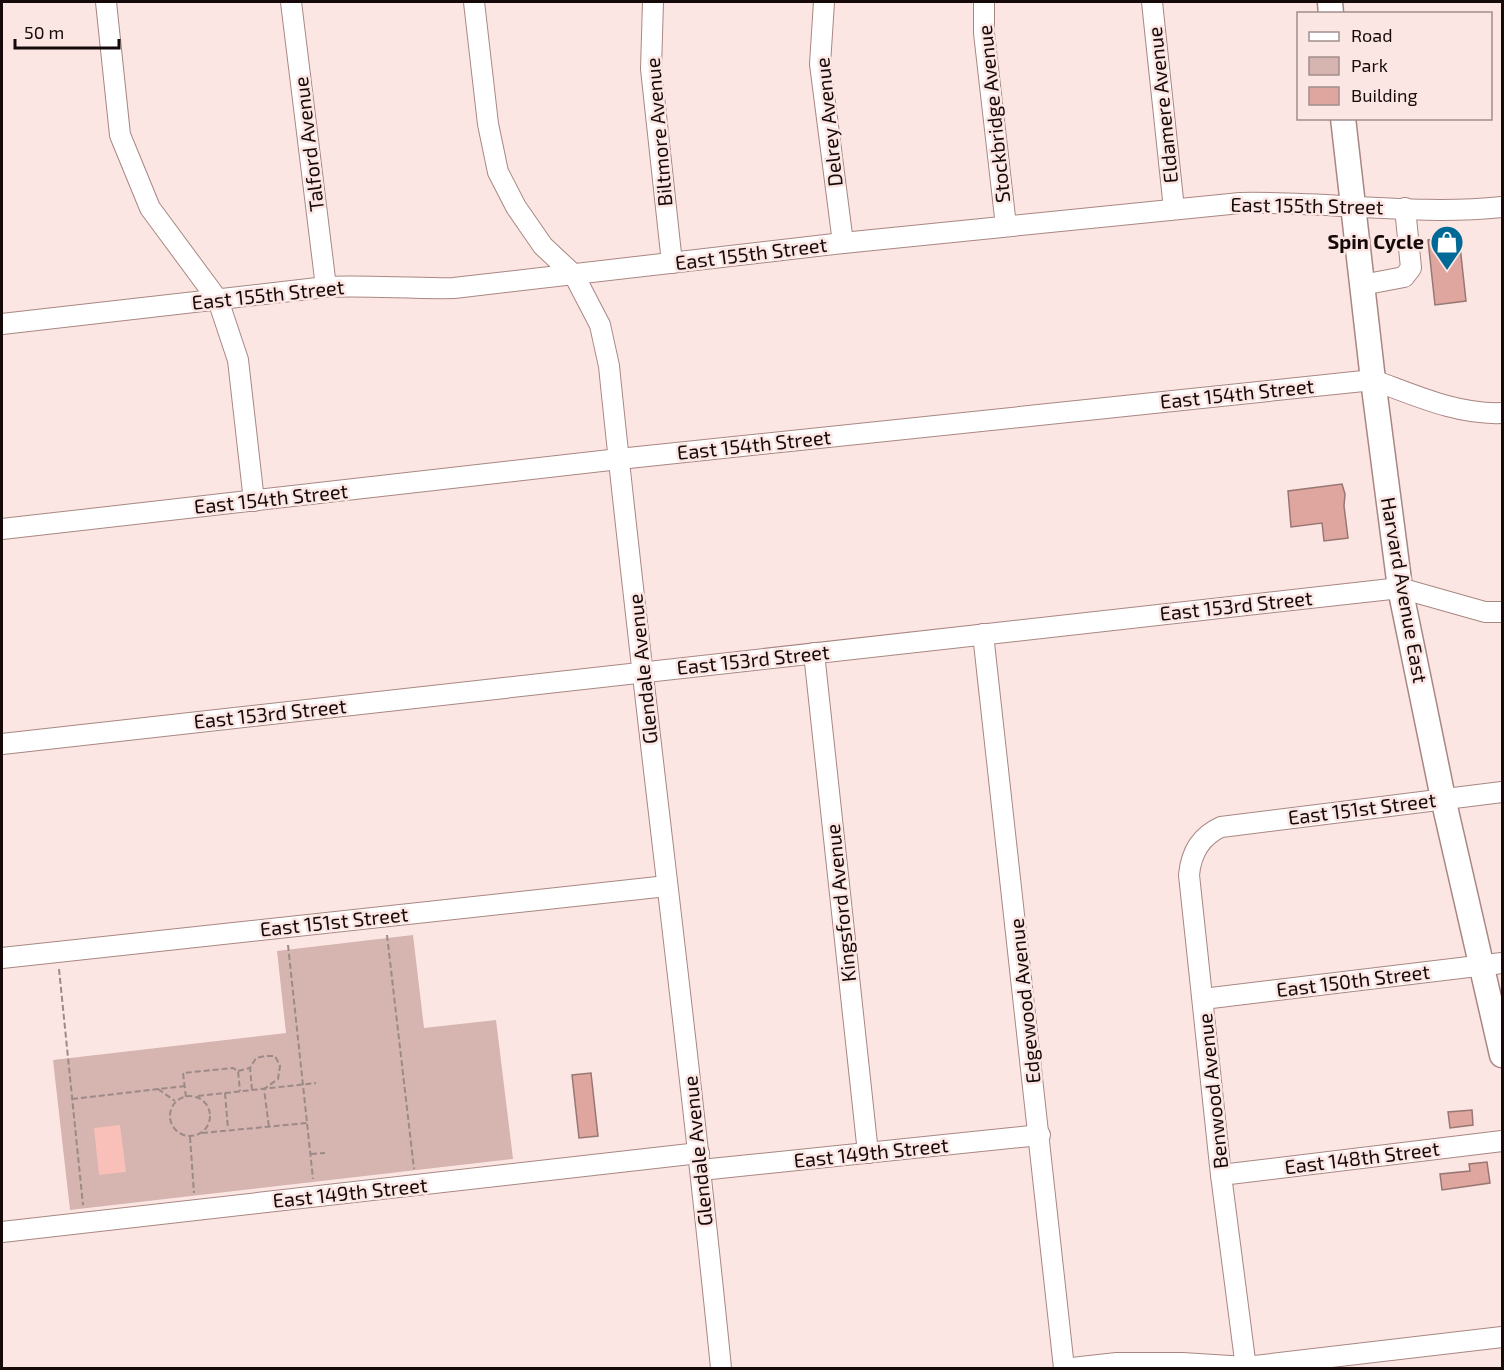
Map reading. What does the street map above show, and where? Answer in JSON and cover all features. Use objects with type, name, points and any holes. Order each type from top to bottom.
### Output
[{"type":"main road","name":"Harvard Avenue East","points":[[1343,120],[1400,588],[1443,798],[1492,964],[1503,1055]]},
{"type":"street","points":[[106,2],[120,135],[128,158],[150,208],[218,300],[238,360],[254,501]]},
{"type":"street","name":"Talford Avenue","points":[[291,2],[326,287]]},
{"type":"street","name":"Glendale Avenue","points":[[474,2],[488,124],[498,172],[516,207],[543,246],[574,275],[600,325],[609,366],[700,1162],[721,1368]]},
{"type":"street","name":"Biltmore Avenue","points":[[653,2],[651,69],[672,263]]},
{"type":"street","name":"Delrey Avenue","points":[[824,2],[820,64],[843,243]]},
{"type":"street","name":"Stockbridge Avenue","points":[[984,2],[984,33],[1006,226]]},
{"type":"street","name":"Eldamere Avenue","points":[[1152,2],[1174,209]]},
{"type":"street","name":"East 155th Street","points":[[2,324],[326,287],[361,285],[454,288],[843,243],[1240,203],[1281,202],[1353,207],[1475,210],[1503,207]]},
{"type":"street","points":[[1362,285],[1404,277],[1411,268],[1405,208]]},
{"type":"street","name":"East 154th Street","points":[[2,529],[619,459],[1373,380],[1444,405],[1469,411],[1503,413]]},
{"type":"street","name":"East 153rd Street","points":[[2,744],[1400,588],[1485,612],[1503,612]]},
{"type":"street","name":"Edgewood Avenue","points":[[983,634],[1064,1368]]},
{"type":"street","name":"Kingsford Avenue","points":[[814,653],[868,1153]]},
{"type":"street","name":"East 151st Street","points":[[1221,827],[1503,792]]},
{"type":"street","name":"Benwood Avenue","points":[[1221,827],[1209,833],[1200,844],[1191,860],[1189,875],[1221,1175],[1246,1368]]},
{"type":"street","name":"East 151st Street","points":[[2,958],[667,886]]},
{"type":"street","name":"East 150th Street","points":[[1203,999],[1492,964]]},
{"type":"street","name":"East 149th Street","points":[[2,1232],[700,1162],[868,1153],[1040,1135]]},
{"type":"street","name":"East 148th Street","points":[[1221,1175],[1503,1141]]},
{"type":"street","points":[[1072,1368],[1117,1363],[1182,1363],[1246,1368],[1503,1337]]},
{"type":"path","points":[[387,935],[415,1175]]},
{"type":"path","points":[[288,945],[314,1185]]},
{"type":"path","points":[[59,969],[84,1211]]},
{"type":"path","points":[[252,1090],[250,1068],[255,1058],[275,1056],[280,1066],[278,1079],[264,1089]]},
{"type":"path","points":[[186,1096],[183,1073],[233,1068],[238,1071],[250,1068]]},
{"type":"path","points":[[238,1071],[240,1092]]},
{"type":"path","points":[[308,1123],[202,1133],[190,1137],[177,1132],[170,1121],[169,1114],[176,1101],[186,1096],[195,1097],[316,1083]]},
{"type":"path","points":[[72,1099],[185,1086]]},
{"type":"path","points":[[158,1089],[176,1101]]},
{"type":"path","points":[[264,1089],[269,1127]]},
{"type":"path","points":[[225,1093],[228,1130]]},
{"type":"path","points":[[195,1097],[206,1104],[209,1109],[209,1122],[202,1133]]},
{"type":"path","points":[[190,1137],[194,1198]]},
{"type":"path","points":[[311,1154],[325,1153]]},
{"type":"green space","points":[[413,935],[424,1028],[496,1020],[513,1159],[70,1210],[53,1060],[286,1033],[277,951]]},
{"type":"shaded area","points":[[120,1125],[126,1172],[99,1175],[94,1128]]},
{"type":"building","name":"Spin Cycle","points":[[1459,237],[1466,301],[1435,305],[1428,240]]},
{"type":"building","points":[[1342,484],[1345,494],[1344,506],[1348,538],[1324,541],[1322,523],[1291,527],[1288,491]]},
{"type":"building","points":[[591,1073],[598,1136],[579,1138],[572,1075]]},
{"type":"building","points":[[1472,1110],[1473,1125],[1450,1128],[1448,1112]]},
{"type":"building","points":[[1487,1162],[1490,1183],[1442,1190],[1440,1174],[1470,1171],[1469,1164]]},
{"type":"place","name":"Spin Cycle","points":[[1447,271]]}]
